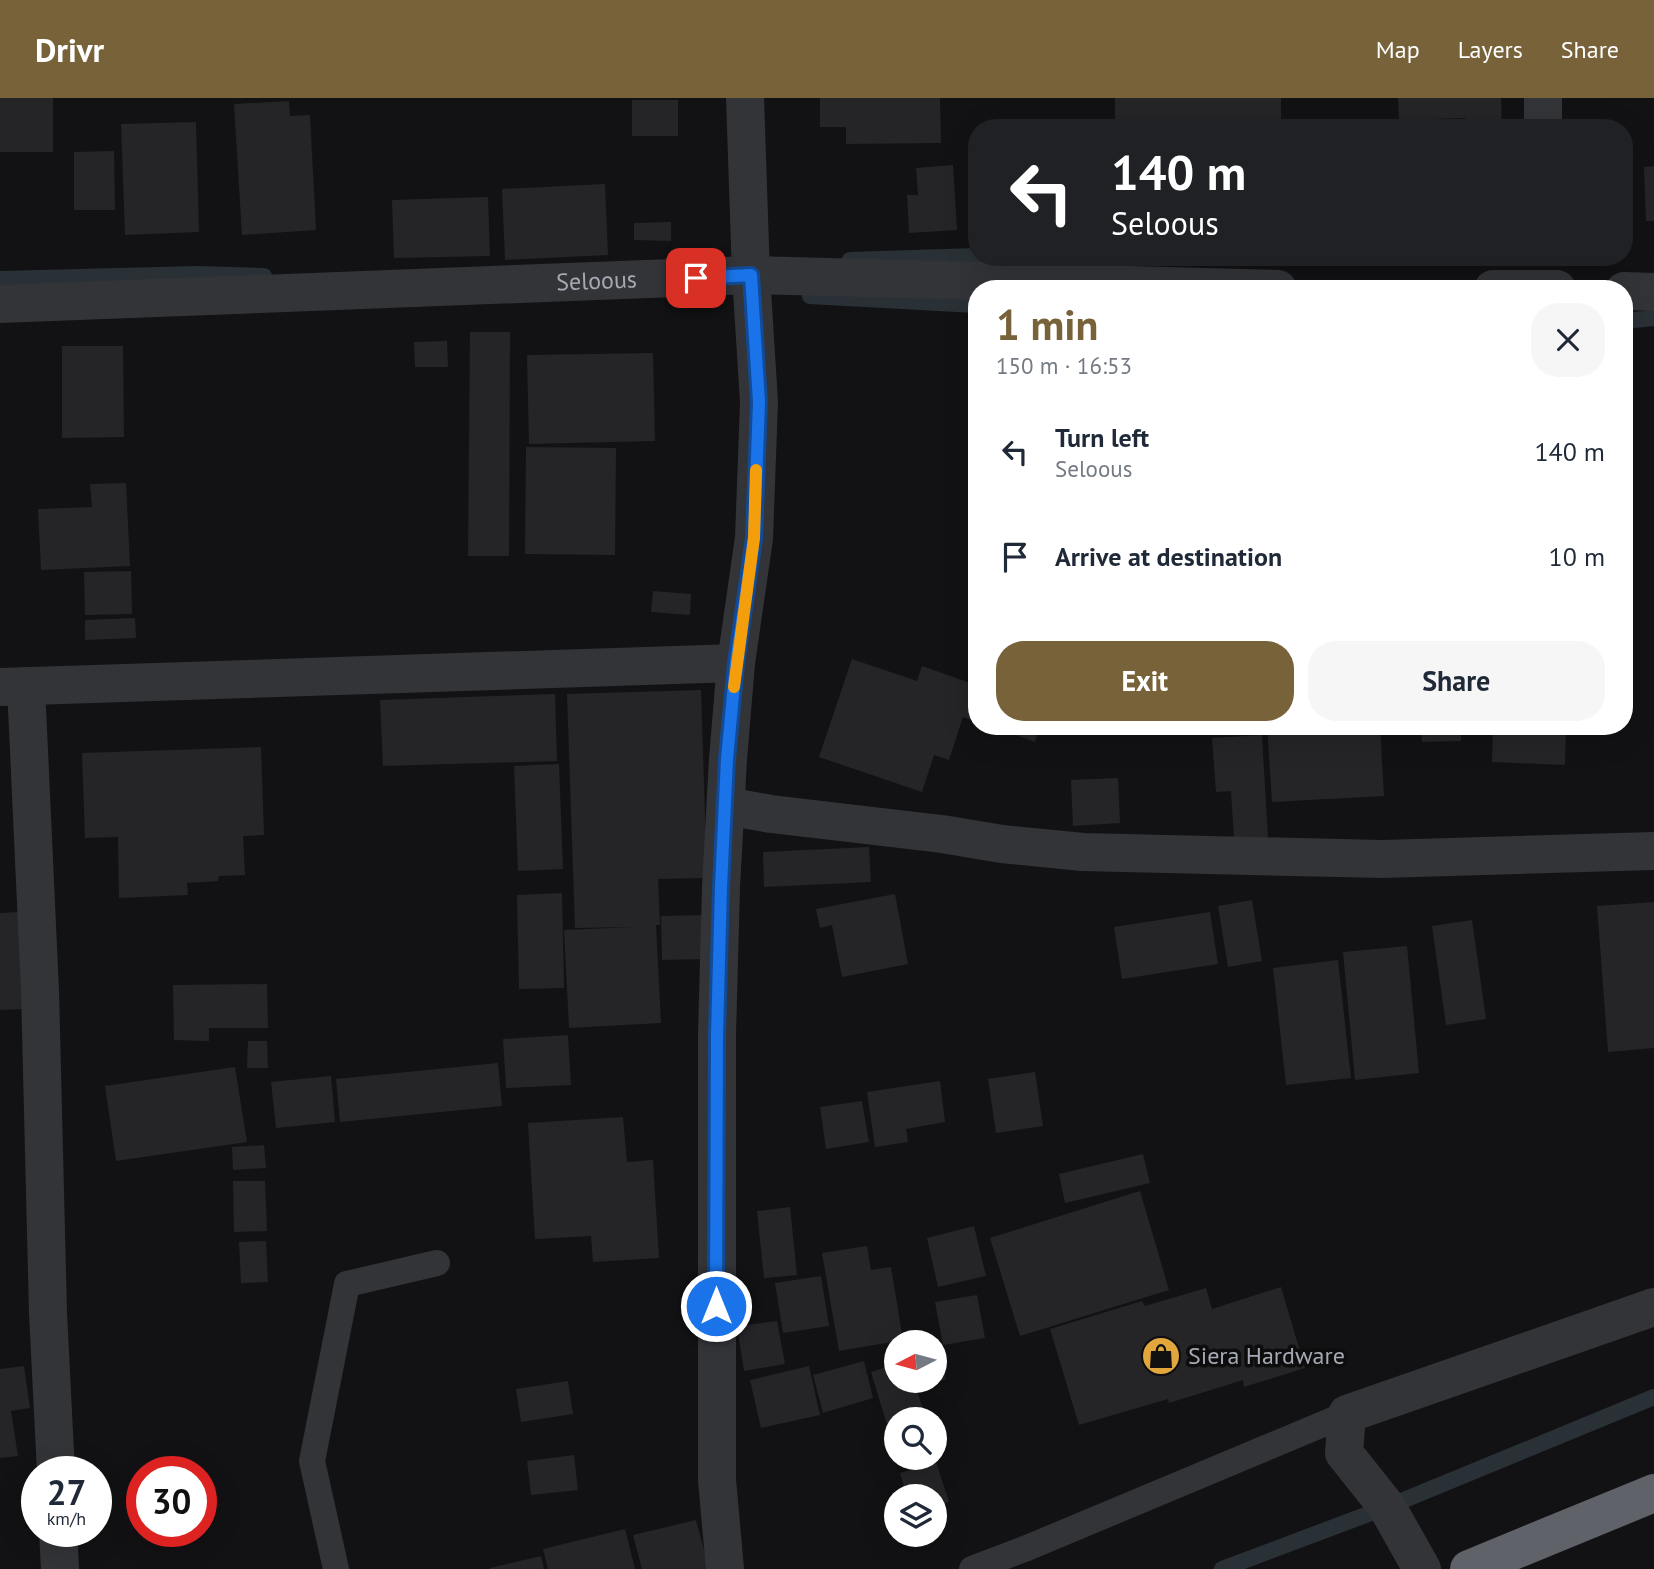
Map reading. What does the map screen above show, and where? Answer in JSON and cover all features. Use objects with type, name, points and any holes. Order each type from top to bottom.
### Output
[{"type":"highway","points":[[1469,1569],[1654,1493]]},
{"type":"street","points":[[725,1569],[717,1480],[717,1035],[721,887],[727,759],[736,663],[754,538],[759,402],[751,275],[745,98]]},
{"type":"street","points":[[1543,98],[1543,119]]},
{"type":"street","name":"Seloous","points":[[0,304],[751,275],[968,281]]},
{"type":"street","points":[[1633,291],[1654,292]]},
{"type":"street","points":[[55,1456],[48,1313],[40,990],[13,686],[736,663]]},
{"type":"street","points":[[726,806],[1002,844],[1083,852],[1382,859],[1654,850]]},
{"type":"street","points":[[1422,1569],[1387,1507],[1344,1453],[1346,1414],[1654,1307]]},
{"type":"street","points":[[59,1547],[60,1569]]},
{"type":"lane","points":[[336,1569],[312,1461],[347,1284],[438,1264]]},
{"type":"lane","points":[[972,1569],[1346,1414]]},
{"type":"building","points":[[0,98],[53,98],[53,152],[0,152]]},
{"type":"building","points":[[820,98],[940,98],[941,143],[846,144],[846,127],[820,127]]},
{"type":"building","points":[[1115,98],[1281,98],[1281,119],[1115,119]]},
{"type":"building","points":[[1398,98],[1501,98],[1502,119],[1399,119]]},
{"type":"building","points":[[632,100],[678,100],[678,136],[632,136]]},
{"type":"building","points":[[289,101],[290,116],[310,115],[316,230],[242,235],[234,104]]},
{"type":"building","points":[[196,122],[199,232],[125,235],[121,124]]},
{"type":"building","points":[[114,151],[115,210],[74,210],[74,152]]},
{"type":"building","points":[[953,165],[957,230],[909,233],[907,195],[918,195],[916,168]]},
{"type":"building","points":[[1654,166],[1654,221],[1646,221],[1644,167]]},
{"type":"building","points":[[605,184],[608,255],[505,260],[502,189]]},
{"type":"building","points":[[488,197],[490,256],[394,258],[392,200]]},
{"type":"building","points":[[671,222],[671,241],[634,240],[634,223]]},
{"type":"building","points":[[470,332],[510,332],[509,556],[468,556]]},
{"type":"building","points":[[447,341],[448,367],[415,367],[414,342]]},
{"type":"building","points":[[62,346],[123,346],[124,437],[62,438]]},
{"type":"building","points":[[653,353],[655,441],[529,444],[527,355]]},
{"type":"building","points":[[526,447],[616,448],[615,555],[525,554]]},
{"type":"building","points":[[126,483],[130,566],[41,570],[38,509],[92,507],[90,484]]},
{"type":"building","points":[[131,571],[132,614],[85,615],[84,572]]},
{"type":"building","points":[[653,591],[691,594],[690,615],[651,612]]},
{"type":"building","points":[[135,618],[136,638],[85,640],[85,620]]},
{"type":"building","points":[[852,659],[917,681],[922,666],[968,682],[968,719],[963,717],[949,760],[934,755],[922,792],[819,757]]},
{"type":"building","points":[[701,690],[707,878],[658,879],[660,925],[656,925],[661,1023],[569,1028],[564,930],[632,927],[575,928],[567,694]]},
{"type":"building","points":[[555,694],[557,761],[383,766],[380,700]]},
{"type":"building","points":[[1016,735],[1037,735],[1035,742]]},
{"type":"building","points":[[1262,735],[1268,838],[1234,840],[1231,791],[1216,792],[1212,738]]},
{"type":"building","points":[[1268,735],[1381,735],[1384,796],[1272,802]]},
{"type":"building","points":[[1422,735],[1461,735],[1461,741],[1422,742]]},
{"type":"building","points":[[1493,735],[1566,735],[1565,765],[1492,762]]},
{"type":"building","points":[[261,747],[264,835],[243,836],[245,875],[219,876],[218,881],[187,883],[188,895],[119,898],[118,837],[85,838],[82,753]]},
{"type":"building","points":[[559,764],[563,869],[518,871],[514,766]]},
{"type":"building","points":[[1118,778],[1120,823],[1073,826],[1071,780]]},
{"type":"building","points":[[869,847],[871,882],[764,887],[763,852]]},
{"type":"building","points":[[562,893],[564,988],[519,989],[517,895]]},
{"type":"building","points":[[895,894],[908,964],[842,977],[832,925],[820,928],[816,909]]},
{"type":"building","points":[[1252,900],[1262,961],[1228,967],[1218,906]]},
{"type":"building","points":[[1654,902],[1654,1048],[1608,1052],[1597,906]]},
{"type":"building","points":[[19,912],[24,1009],[0,1010],[0,913]]},
{"type":"building","points":[[1210,912],[1218,964],[1122,979],[1114,927]]},
{"type":"building","points":[[704,915],[705,959],[662,960],[661,916]]},
{"type":"building","points":[[1472,920],[1486,1019],[1446,1025],[1432,926]]},
{"type":"building","points":[[1407,946],[1419,1073],[1355,1080],[1343,952]]},
{"type":"building","points":[[1338,960],[1351,1078],[1286,1085],[1273,968]]},
{"type":"building","points":[[267,984],[268,1028],[209,1028],[209,1041],[174,1040],[173,985]]},
{"type":"building","points":[[568,1035],[571,1085],[506,1088],[503,1039]]},
{"type":"building","points":[[248,1041],[267,1041],[268,1068],[247,1068]]},
{"type":"building","points":[[498,1063],[502,1106],[340,1122],[336,1079]]},
{"type":"building","points":[[235,1067],[247,1142],[116,1161],[105,1086]]},
{"type":"building","points":[[1035,1072],[1043,1126],[996,1133],[988,1079]]},
{"type":"building","points":[[331,1076],[335,1122],[276,1128],[271,1082]]},
{"type":"building","points":[[940,1081],[945,1122],[906,1129],[908,1142],[875,1147],[867,1092]]},
{"type":"building","points":[[862,1101],[869,1142],[826,1149],[820,1107]]},
{"type":"building","points":[[623,1117],[627,1162],[653,1160],[659,1258],[593,1262],[591,1236],[535,1239],[528,1123]]},
{"type":"building","points":[[264,1145],[266,1168],[233,1170],[232,1147]]},
{"type":"building","points":[[1143,1154],[1150,1183],[1065,1203],[1059,1174]]},
{"type":"building","points":[[233,1181],[265,1181],[267,1231],[234,1232]]},
{"type":"building","points":[[1140,1191],[1169,1290],[1020,1336],[990,1238]]},
{"type":"building","points":[[790,1207],[797,1275],[764,1278],[757,1211]]},
{"type":"building","points":[[974,1226],[986,1276],[938,1287],[927,1238]]},
{"type":"building","points":[[266,1241],[268,1282],[241,1283],[239,1242]]},
{"type":"building","points":[[867,1246],[871,1270],[891,1267],[901,1330],[884,1330],[884,1343],[839,1351],[822,1253]]},
{"type":"building","points":[[821,1276],[829,1326],[783,1333],[775,1283]]},
{"type":"building","points":[[1281,1287],[1305,1368],[1244,1387],[1243,1380],[1169,1403],[1168,1399],[1079,1425],[1050,1329],[1142,1301],[1145,1306],[1206,1288],[1212,1309]]},
{"type":"building","points":[[977,1295],[985,1338],[947,1344],[947,1330],[940,1330],[935,1302]]},
{"type":"building","points":[[777,1321],[785,1364],[744,1371],[737,1326]]},
{"type":"building","points":[[864,1361],[873,1398],[823,1413],[813,1375]]},
{"type":"building","points":[[24,1366],[30,1408],[11,1411],[18,1456],[0,1458],[0,1369]]},
{"type":"building","points":[[809,1366],[820,1415],[761,1428],[750,1380]]},
{"type":"building","points":[[884,1368],[884,1393],[918,1393],[922,1407],[884,1407],[884,1415],[871,1372]]},
{"type":"building","points":[[568,1381],[573,1414],[521,1422],[516,1389]]},
{"type":"building","points":[[574,1455],[578,1490],[531,1495],[527,1461]]},
{"type":"building","points":[[910,1470],[939,1470],[943,1484],[903,1484],[900,1473]]},
{"type":"building","points":[[696,1520],[709,1569],[642,1569],[633,1535]]},
{"type":"building","points":[[625,1529],[635,1569],[548,1569],[543,1549]]},
{"type":"building","points":[[541,1556],[544,1569],[490,1569],[490,1568]]},
{"type":"waterway","points":[[850,260],[968,256]]},
{"type":"waterway","points":[[0,279],[198,274],[264,276]]},
{"type":"waterway","points":[[810,296],[968,305]]},
{"type":"waterway","points":[[1633,320],[1654,318]]},
{"type":"waterway","points":[[1222,1569],[1387,1507],[1654,1397]]},
{"type":"slow traffic","points":[[734,687],[754,538],[756,470]]},
{"type":"place","name":"Siera Hardware","points":[[1161,1356]]},
{"type":"route","points":[[696,278],[751,275],[759,402],[754,538],[736,663],[727,759],[717,1035],[716,1306]]}]
